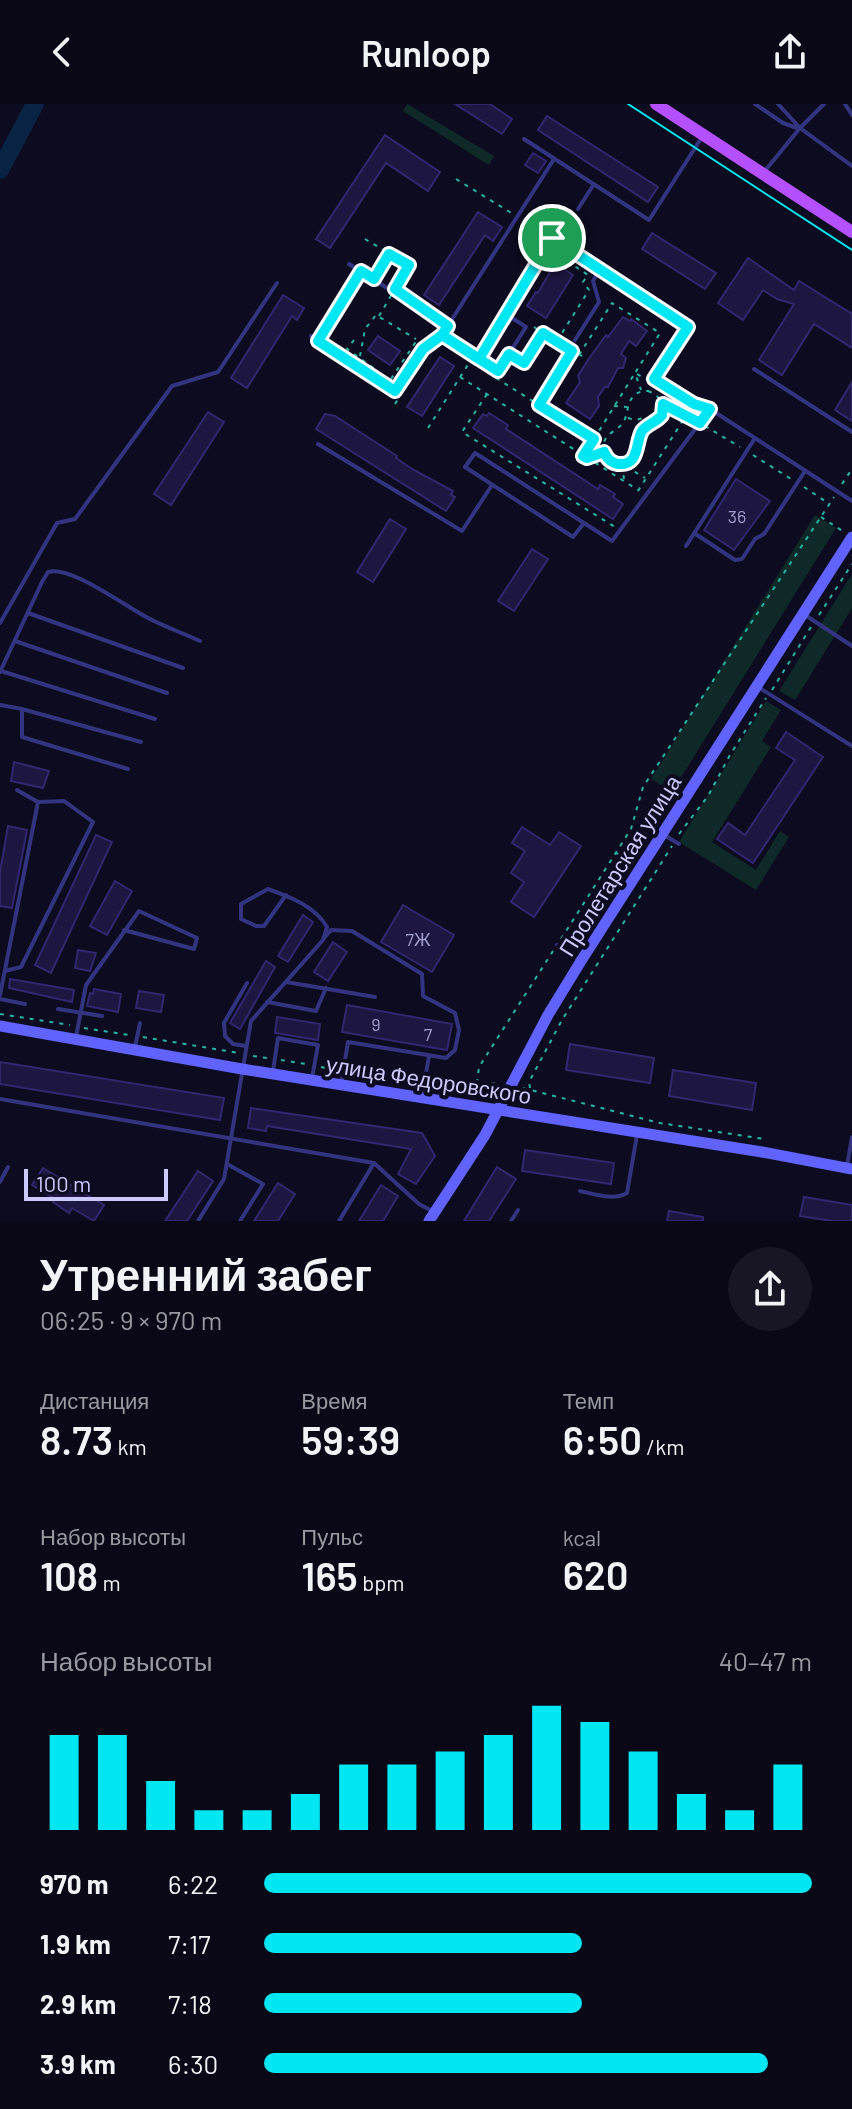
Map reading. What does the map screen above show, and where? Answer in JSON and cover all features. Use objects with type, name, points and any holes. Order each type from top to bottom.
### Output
[{"type":"main road","points":[[656,104],[852,232]]},
{"type":"street","name":"Пролетарская улица","points":[[432,1217],[499,1111],[548,1015],[581,961],[852,537]]},
{"type":"street","name":"улица Федоровского","points":[[0,1026],[77,1033],[135,1050],[242,1069],[850,1169]]},
{"type":"lane","points":[[755,104],[783,123],[800,128]]},
{"type":"lane","points":[[778,104],[800,128],[852,166]]},
{"type":"lane","points":[[763,174],[824,104]]},
{"type":"lane","points":[[845,104],[852,115]]},
{"type":"lane","points":[[524,139],[649,220],[703,135]]},
{"type":"lane","points":[[311,336],[395,391],[420,355],[442,335],[554,159]]},
{"type":"lane","points":[[578,209],[594,184]]},
{"type":"lane","points":[[479,359],[552,238],[688,327],[654,379],[694,404],[710,409],[852,501]]},
{"type":"lane","points":[[349,264],[387,288]]},
{"type":"lane","points":[[575,340],[599,302],[593,281],[600,269]]},
{"type":"lane","points":[[0,623],[57,523],[75,519],[172,386],[218,372],[277,283]]},
{"type":"lane","points":[[442,335],[498,371],[526,327],[506,314]]},
{"type":"lane","points":[[754,369],[852,432]]},
{"type":"lane","points":[[584,523],[573,537],[465,467],[475,453],[584,523],[612,541],[710,409]]},
{"type":"lane","points":[[686,546],[755,438]]},
{"type":"lane","points":[[318,444],[462,531],[492,485]]},
{"type":"lane","points":[[694,533],[740,560],[755,539],[764,534],[805,471]]},
{"type":"lane","points":[[155,719],[0,671],[42,582],[48,572],[54,570],[70,574],[148,618],[200,641]]},
{"type":"lane","points":[[28,613],[183,668]]},
{"type":"lane","points":[[803,613],[852,646]]},
{"type":"lane","points":[[15,641],[167,693]]},
{"type":"lane","points":[[756,686],[852,746]]},
{"type":"lane","points":[[0,705],[141,742]]},
{"type":"lane","points":[[22,709],[22,737],[128,769]]},
{"type":"lane","points":[[5,971],[21,967],[93,822],[64,801],[38,802],[17,790]]},
{"type":"lane","points":[[25,1004],[0,997],[38,802]]},
{"type":"lane","points":[[662,834],[677,843]]},
{"type":"lane","points":[[286,895],[264,926],[241,919],[241,904],[268,889],[286,895],[305,905],[322,920],[327,927],[323,940]]},
{"type":"lane","points":[[77,1033],[86,985],[124,930],[139,911],[197,938],[194,949],[124,930]]},
{"type":"lane","points":[[198,1221],[224,1179],[251,1021],[331,930],[352,931],[422,974],[423,996],[455,1013],[459,1030],[452,1055],[446,1058],[348,1042],[341,1085]]},
{"type":"lane","points":[[557,945],[581,961]]},
{"type":"lane","points":[[286,982],[375,997]]},
{"type":"lane","points":[[246,1046],[233,1044],[225,1036],[224,1023],[247,983]]},
{"type":"lane","points":[[267,1002],[316,1011],[326,988]]},
{"type":"lane","points":[[58,1009],[102,1016]]},
{"type":"lane","points":[[135,1050],[140,1023]]},
{"type":"lane","points":[[273,1074],[278,1038],[318,1045],[312,1080]]},
{"type":"lane","points":[[421,1098],[429,1056]]},
{"type":"lane","points":[[0,1099],[374,1163],[432,1217]]},
{"type":"lane","points":[[580,1191],[613,1197],[627,1193],[637,1132]]},
{"type":"lane","points":[[850,1169],[852,1137]]},
{"type":"lane","points":[[339,1221],[374,1163]]},
{"type":"lane","points":[[227,1164],[263,1184],[240,1221]]},
{"type":"lane","points":[[0,1182],[8,1167]]},
{"type":"lane","points":[[511,1221],[518,1210]]},
{"type":"path","points":[[456,179],[517,217]]},
{"type":"path","points":[[365,239],[409,265],[379,316]]},
{"type":"path","points":[[544,264],[551,253],[555,253],[588,275],[583,282],[589,290],[557,341]]},
{"type":"path","points":[[374,279],[389,254]]},
{"type":"path","points":[[318,341],[361,271]]},
{"type":"path","points":[[395,289],[448,326]]},
{"type":"path","points":[[579,355],[612,303],[660,333],[585,457]]},
{"type":"path","points":[[360,358],[365,329],[374,315],[417,340],[420,355]]},
{"type":"path","points":[[531,325],[587,359]]},
{"type":"path","points":[[509,354],[524,363],[543,333]]},
{"type":"path","points":[[354,340],[347,349],[390,381],[417,340]]},
{"type":"path","points":[[539,405],[572,351]]},
{"type":"path","points":[[428,428],[470,362]]},
{"type":"path","points":[[635,373],[648,381]]},
{"type":"path","points":[[635,373],[642,392]]},
{"type":"path","points":[[493,376],[594,439]]},
{"type":"path","points":[[460,377],[638,491],[692,407]]},
{"type":"path","points":[[646,478],[622,464],[614,463],[604,452],[604,442],[608,434],[623,424],[631,398],[648,391],[657,395],[663,404],[747,451],[829,503]]},
{"type":"path","points":[[395,404],[403,392]]},
{"type":"path","points":[[487,394],[462,432],[616,528]]},
{"type":"path","points":[[622,464],[636,455],[642,432],[662,415],[663,404],[673,396]]},
{"type":"path","points":[[614,406],[629,407]]},
{"type":"path","points":[[627,415],[631,420],[644,418],[649,425]]},
{"type":"path","points":[[585,457],[604,452]]},
{"type":"path","points":[[622,464],[625,482]]},
{"type":"path","points":[[476,1083],[479,1067],[631,829],[643,787],[852,469]]},
{"type":"path","points":[[821,517],[852,537]]},
{"type":"path","points":[[530,1089],[529,1082],[562,1020],[713,789],[730,755],[852,564]]},
{"type":"path","points":[[0,1014],[77,1033],[137,1037],[424,1084],[476,1083],[530,1089],[660,1123],[764,1139]]},
{"type":"green space","points":[[407,104],[494,156],[489,165],[403,111]]},
{"type":"green space","points":[[815,515],[836,528],[672,792],[651,779]]},
{"type":"green space","points":[[852,574],[852,608],[795,700],[779,691]]},
{"type":"green space","points":[[766,701],[781,710],[762,741],[771,747],[712,842],[756,870],[780,831],[789,837],[756,890],[679,842]]},
{"type":"building","points":[[455,104],[490,104],[512,119],[502,134]]},
{"type":"building","points":[[547,116],[658,187],[648,202],[538,130]]},
{"type":"building","points":[[385,135],[440,172],[428,191],[386,163],[330,248],[316,239]]},
{"type":"building","points":[[533,153],[546,161],[538,173],[525,165]]},
{"type":"building","points":[[478,212],[502,227],[493,241],[485,235],[439,305],[424,295]]},
{"type":"building","points":[[652,233],[716,273],[705,289],[642,249]]},
{"type":"building","points":[[748,258],[794,290],[799,281],[852,314],[852,348],[814,324],[782,375],[759,360],[794,304],[777,299],[763,290],[743,320],[718,303]]},
{"type":"building","points":[[555,263],[573,275],[546,318],[527,306]]},
{"type":"building","points":[[283,295],[304,308],[297,320],[292,316],[247,388],[231,378]]},
{"type":"building","points":[[623,317],[647,331],[636,346],[629,341],[621,354],[626,358],[623,368],[618,368],[608,387],[598,397],[599,406],[590,419],[566,403],[580,382],[578,376],[588,360]]},
{"type":"building","points":[[378,336],[400,351],[390,365],[368,350]]},
{"type":"building","points":[[440,357],[454,366],[422,416],[407,407]]},
{"type":"building","points":[[852,382],[852,421],[835,410]]},
{"type":"building","points":[[208,412],[224,422],[171,505],[154,494]]},
{"type":"building","points":[[489,413],[508,425],[506,429],[598,489],[600,485],[615,494],[613,497],[623,504],[613,519],[473,428],[483,414],[487,416]]},
{"type":"building","points":[[325,414],[335,416],[412,469],[453,491],[451,495],[455,497],[446,511],[316,429]]},
{"type":"building","points":[[736,479],[770,501],[734,550],[704,530]]},
{"type":"building","points":[[390,519],[406,529],[373,582],[357,572]]},
{"type":"building","points":[[532,549],[548,559],[514,611],[498,601]]},
{"type":"building","points":[[786,732],[823,757],[753,863],[717,839],[728,823],[745,835],[795,760],[776,748]]},
{"type":"building","points":[[14,762],[49,771],[43,788],[11,781]]},
{"type":"building","points":[[8,826],[27,830],[12,908],[0,906],[0,872]]},
{"type":"building","points":[[522,827],[550,845],[559,832],[581,846],[534,917],[511,902],[524,882],[511,873],[525,851],[512,843]]},
{"type":"building","points":[[96,835],[112,842],[51,973],[35,965]]},
{"type":"building","points":[[115,881],[132,891],[107,935],[90,926]]},
{"type":"building","points":[[403,905],[454,935],[432,972],[381,942]]},
{"type":"building","points":[[303,915],[313,922],[288,962],[278,956]]},
{"type":"building","points":[[333,942],[347,952],[328,981],[314,972]]},
{"type":"building","points":[[78,950],[96,953],[90,971],[75,968]]},
{"type":"building","points":[[266,961],[275,967],[240,1029],[230,1023]]},
{"type":"building","points":[[10,979],[74,990],[72,1002],[9,988]]},
{"type":"building","points":[[94,989],[121,994],[118,1012],[87,1006]]},
{"type":"building","points":[[139,991],[164,995],[161,1012],[136,1008]]},
{"type":"building","points":[[347,1005],[452,1024],[447,1050],[342,1032]]},
{"type":"building","points":[[277,1017],[320,1024],[318,1040],[275,1033]]},
{"type":"building","points":[[570,1044],[654,1058],[650,1083],[566,1070]]},
{"type":"building","points":[[0,1062],[224,1098],[220,1120],[0,1084]]},
{"type":"building","points":[[673,1070],[756,1083],[752,1110],[669,1096]]},
{"type":"building","points":[[251,1108],[422,1133],[435,1156],[416,1184],[398,1174],[411,1149],[267,1126],[266,1131],[248,1128]]},
{"type":"building","points":[[525,1150],[614,1163],[611,1184],[522,1171]]},
{"type":"building","points":[[497,1167],[516,1179],[489,1221],[464,1221]]},
{"type":"building","points":[[43,1168],[104,1205],[94,1221],[72,1208],[69,1213],[53,1202],[55,1199],[32,1185]]},
{"type":"building","points":[[198,1171],[213,1181],[187,1221],[165,1221]]},
{"type":"building","points":[[278,1183],[295,1194],[278,1221],[254,1221]]},
{"type":"building","points":[[381,1185],[398,1196],[383,1221],[359,1221]]},
{"type":"building","points":[[804,1197],[852,1205],[852,1221],[800,1216]]},
{"type":"building","points":[[669,1211],[703,1217],[703,1221],[667,1221]]},
{"type":"waterway","points":[[0,170],[35,104]]},
{"type":"tram line","points":[[628,104],[852,250]]},
{"type":"route","points":[[552,238],[479,359],[442,335],[423,349],[395,391],[318,341],[361,271],[374,279],[389,254],[409,265],[395,289],[448,326],[442,335],[479,359],[498,371],[509,354],[524,363],[543,333],[572,351],[539,405],[594,439],[583,456],[587,458],[604,452],[614,463],[631,461],[636,455],[642,432],[658,421],[663,404],[700,423],[710,409],[694,404],[654,379],[688,327],[552,238]]}]
